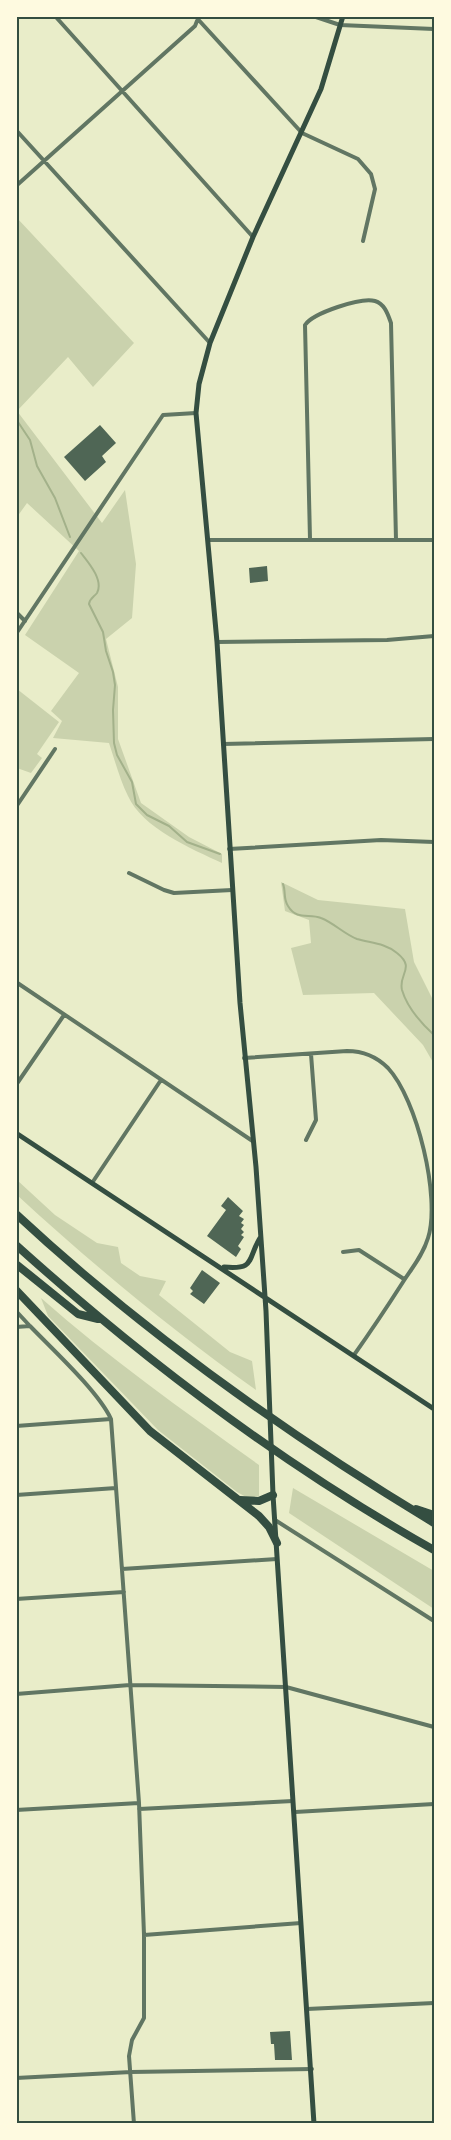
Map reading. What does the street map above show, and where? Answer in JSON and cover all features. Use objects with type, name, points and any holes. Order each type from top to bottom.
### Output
[{"type":"highway","points":[[16,1214],[87,1277],[206,1373],[313,1447],[435,1523]]},
{"type":"highway","points":[[16,1245],[99,1319],[194,1393],[294,1465],[351,1502],[435,1550]]},
{"type":"highway","points":[[16,1264],[78,1314],[99,1319]]},
{"type":"highway","points":[[16,1290],[150,1431],[266,1523],[277,1543]]},
{"type":"highway","points":[[238,1500],[259,1501],[273,1490]]},
{"type":"highway","points":[[408,1507],[435,1515]]},
{"type":"main road","points":[[314,2124],[273,1490],[261,1237],[254,1142],[244,1058],[209,540],[196,413],[199,384],[210,343],[253,237],[321,89],[343,16]]},
{"type":"main road","points":[[16,1133],[435,1409]]},
{"type":"main road","points":[[221,1266],[242,1268],[247,1265],[253,1258],[261,1237]]},
{"type":"street","points":[[55,16],[253,237]]},
{"type":"street","points":[[313,16],[340,25],[435,29]]},
{"type":"street","points":[[16,186],[195,26],[197,18]]},
{"type":"street","points":[[197,18],[302,133],[358,159],[371,174],[375,189],[363,241]]},
{"type":"street","points":[[16,130],[210,343]]},
{"type":"street","points":[[310,539],[305,325],[315,316],[364,301],[377,301],[384,307],[391,323],[396,540]]},
{"type":"street","points":[[16,634],[163,415],[196,413]]},
{"type":"street","points":[[209,540],[435,540]]},
{"type":"street","points":[[16,612],[25,621]]},
{"type":"street","points":[[217,642],[435,636]]},
{"type":"street","points":[[223,744],[435,739]]},
{"type":"street","points":[[16,807],[55,749]]},
{"type":"street","points":[[229,849],[381,840],[435,842]]},
{"type":"street","points":[[129,873],[174,893],[232,890]]},
{"type":"street","points":[[16,982],[254,1142]]},
{"type":"street","points":[[16,1085],[64,1015]]},
{"type":"street","points":[[244,1058],[357,1051],[370,1055],[380,1061],[394,1076],[417,1124],[424,1146],[432,1216],[429,1234],[424,1249],[354,1355]]},
{"type":"street","points":[[306,1140],[316,1120],[311,1054]]},
{"type":"street","points":[[92,1183],[161,1080]]},
{"type":"street","points":[[343,1252],[359,1250],[404,1279]]},
{"type":"street","points":[[16,1311],[75,1373],[111,1419],[139,1803],[144,1935],[144,2018],[132,2040],[129,2055],[134,2124]]},
{"type":"street","points":[[16,1327],[30,1326]]},
{"type":"street","points":[[16,1426],[111,1419]]},
{"type":"street","points":[[16,1495],[116,1488]]},
{"type":"street","points":[[275,1520],[435,1621]]},
{"type":"street","points":[[122,1569],[278,1559]]},
{"type":"street","points":[[16,1599],[124,1592]]},
{"type":"street","points":[[16,1694],[130,1685],[286,1687],[435,1727]]},
{"type":"street","points":[[139,1809],[293,1801]]},
{"type":"street","points":[[16,1810],[139,1803]]},
{"type":"street","points":[[295,1812],[435,1804]]},
{"type":"street","points":[[144,1935],[302,1923]]},
{"type":"street","points":[[307,2009],[435,2003]]},
{"type":"street","points":[[16,2078],[131,2072],[312,2069]]},
{"type":"green space","points":[[17,218],[134,343],[93,387],[68,357],[17,411]]},
{"type":"green space","points":[[17,411],[102,523],[125,490],[136,564],[132,618],[106,639],[118,687],[118,739],[141,803],[189,837],[222,854],[222,863],[169,836],[144,818],[128,796],[109,743],[53,738],[62,721],[51,711],[79,673],[25,635],[79,551],[27,503],[17,517]]},
{"type":"green space","points":[[17,689],[59,722],[37,754],[42,758],[31,773],[17,768]]},
{"type":"green space","points":[[281,882],[318,900],[405,909],[414,962],[434,1002],[434,1064],[423,1045],[374,993],[303,995],[291,948],[311,943],[309,920],[285,911]]},
{"type":"green space","points":[[17,1180],[55,1215],[97,1243],[118,1247],[121,1263],[140,1276],[166,1281],[159,1295],[230,1352],[252,1361],[256,1390],[164,1320],[75,1247],[17,1195]]},
{"type":"green space","points":[[41,1298],[175,1405],[259,1465],[259,1496],[248,1498],[237,1492],[158,1430],[48,1316]]},
{"type":"green space","points":[[293,1488],[434,1571],[434,1609],[289,1513]]},
{"type":"building","points":[[100,425],[116,443],[102,456],[106,462],[85,481],[64,457]]},
{"type":"building","points":[[267,566],[268,581],[250,583],[249,568]]},
{"type":"building","points":[[228,1197],[243,1211],[239,1216],[244,1219],[241,1229],[244,1232],[241,1235],[244,1237],[238,1246],[241,1249],[236,1257],[207,1236],[226,1210],[221,1206]]},
{"type":"building","points":[[202,1270],[220,1283],[204,1304],[190,1294],[193,1291],[190,1288]]},
{"type":"building","points":[[290,2031],[292,2060],[275,2060],[274,2044],[271,2044],[270,2032]]},
{"type":"waterway","points":[[16,419],[30,440],[37,466],[55,498],[70,537]]},
{"type":"waterway","points":[[81,553],[97,577],[99,588],[89,604],[103,632],[113,672],[115,685],[114,743],[117,755],[132,782],[136,804],[147,815],[169,826],[187,842],[220,854]]},
{"type":"waterway","points":[[283,884],[286,903],[295,914],[321,918],[357,939],[388,947],[403,958],[406,967],[401,984],[404,996],[415,1015],[434,1035]]}]
